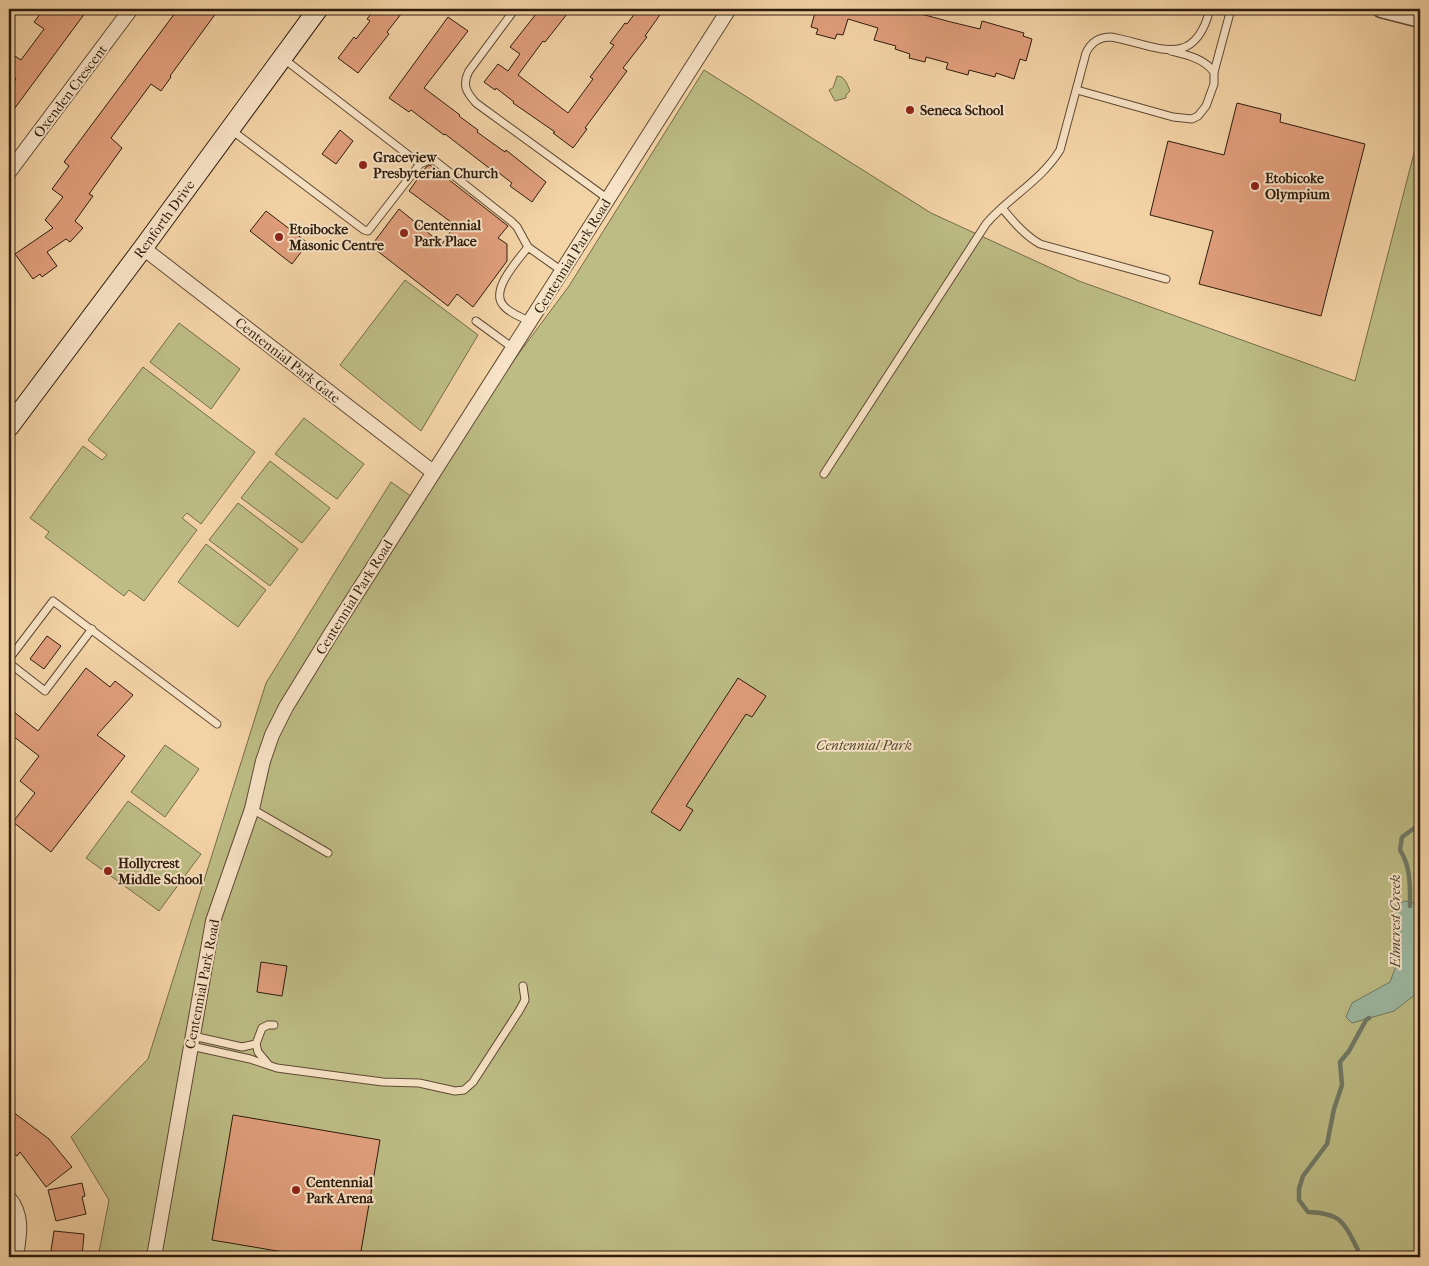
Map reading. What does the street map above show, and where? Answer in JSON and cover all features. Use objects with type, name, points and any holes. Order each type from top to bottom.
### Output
[{"type":"main road","name":"Renforth Drive","points":[[9,427],[318,9]]},
{"type":"street","name":"Oxenden Crescent","points":[[9,172],[131,9]]},
{"type":"street","points":[[1381,9],[1420,19]]},
{"type":"street","name":"Centennial Park Road","points":[[154,1257],[213,921],[252,809],[263,761],[272,735],[286,708],[433,472],[530,322],[726,10]]},
{"type":"street","name":"Centennial Park Gate","points":[[143,248],[433,472]]},
{"type":"street","points":[[9,1198],[16,1206],[21,1227],[16,1257]]},
{"type":"lane","points":[[515,9],[469,71],[465,79],[465,88],[476,103],[608,199]]},
{"type":"lane","points":[[1170,51],[1195,41],[1204,30],[1210,9]]},
{"type":"lane","points":[[1077,90],[1173,117],[1192,119],[1198,116],[1206,106],[1214,84],[1214,72],[1231,9]]},
{"type":"lane","points":[[824,474],[986,224],[1052,164],[1060,150],[1086,53],[1092,43],[1098,39],[1110,37],[1170,51],[1202,60],[1214,72]]},
{"type":"lane","points":[[282,58],[420,164]]},
{"type":"lane","points":[[230,129],[364,230],[368,231],[420,164],[434,160],[511,221],[517,227],[528,248],[562,271]]},
{"type":"lane","points":[[1002,208],[1023,232],[1040,244],[1166,279]]},
{"type":"lane","points":[[528,248],[500,288],[500,300],[503,306],[530,322]]},
{"type":"lane","points":[[476,321],[513,348]]},
{"type":"lane","points":[[9,659],[53,601],[217,724]]},
{"type":"lane","points":[[9,663],[45,691],[92,629]]},
{"type":"lane","points":[[252,809],[328,853]]},
{"type":"lane","points":[[192,1041],[277,1068],[360,1079],[419,1083],[455,1092],[464,1090],[473,1082],[519,1011],[525,1000],[523,986]]},
{"type":"lane","points":[[268,1064],[258,1052],[256,1044],[262,1028],[274,1025]]},
{"type":"lane","points":[[192,1041],[242,1047],[256,1044]]},
{"type":"green space","name":"Centennial Park","points":[[704,70],[931,213],[1079,281],[1355,381],[1420,130],[1420,1257],[98,1257],[109,1200],[71,1137],[148,1059],[266,683],[391,482],[412,497],[569,286]]},
{"type":"green space","points":[[837,76],[844,79],[850,91],[846,98],[835,101],[829,90],[833,88]]},
{"type":"green space","points":[[405,280],[478,335],[421,431],[340,365]]},
{"type":"green space","points":[[179,323],[240,369],[211,409],[150,362]]},
{"type":"green space","points":[[143,367],[255,452],[201,524],[187,513],[182,518],[197,530],[144,601],[129,590],[124,596],[45,537],[49,532],[30,518],[83,446],[102,460],[107,455],[88,440]]},
{"type":"green space","points":[[304,418],[364,464],[337,499],[275,454]]},
{"type":"green space","points":[[270,461],[330,508],[302,543],[241,498]]},
{"type":"green space","points":[[238,503],[298,549],[270,586],[209,540]]},
{"type":"green space","points":[[206,544],[266,590],[238,627],[178,582]]},
{"type":"green space","points":[[165,745],[199,769],[165,817],[131,792]]},
{"type":"green space","points":[[128,801],[201,854],[159,911],[86,858]]},
{"type":"water","points":[[1405,901],[1415,903],[1420,912],[1420,991],[1394,1011],[1352,1023],[1346,1017],[1352,1003],[1390,982],[1396,966],[1392,908]]},
{"type":"building","points":[[44,9],[55,14],[59,9],[88,9],[9,116],[9,89],[16,79],[9,74],[9,52],[21,60],[44,29],[34,22]]},
{"type":"building","points":[[178,9],[219,9],[161,91],[151,84],[111,138],[122,148],[89,194],[93,196],[75,221],[83,228],[70,242],[66,239],[47,252],[57,266],[42,277],[40,274],[33,279],[15,254],[53,228],[45,220],[63,197],[52,189],[69,166],[64,162]]},
{"type":"building","points":[[375,9],[405,9],[387,32],[389,34],[358,73],[338,58],[354,37],[356,39],[370,21],[367,19]]},
{"type":"building","points":[[540,9],[571,9],[545,42],[543,41],[518,75],[568,113],[593,79],[590,77],[614,45],[610,43],[625,23],[627,24],[638,9],[664,9],[645,36],[647,37],[623,68],[627,71],[585,128],[587,129],[573,148],[553,133],[555,132],[513,103],[496,88],[495,90],[484,82],[498,64],[508,71],[520,54],[510,47]]},
{"type":"building","points":[[816,9],[923,9],[921,14],[980,29],[982,21],[1024,33],[1023,36],[1032,39],[1026,61],[1020,59],[1014,79],[996,73],[995,77],[969,70],[968,75],[946,69],[948,63],[926,57],[925,62],[909,58],[910,54],[895,49],[896,46],[874,40],[878,28],[848,19],[843,35],[837,34],[835,39],[816,34],[818,29],[811,27]]},
{"type":"building","points":[[448,17],[468,31],[424,88],[460,115],[478,130],[477,132],[505,152],[506,150],[546,182],[532,202],[510,186],[512,183],[494,169],[493,171],[411,110],[409,112],[389,98]]},
{"type":"building","name":"Etobicoke Olympium","points":[[1237,103],[1281,114],[1280,122],[1365,144],[1321,316],[1199,284],[1213,231],[1150,215],[1168,141],[1224,155]]},
{"type":"building","points":[[340,130],[353,141],[336,164],[322,154]]},
{"type":"building","name":"Centennial Park Place","points":[[430,165],[508,226],[498,238],[507,244],[507,261],[473,307],[457,294],[448,306],[371,246],[399,209],[442,244],[455,225],[409,191],[426,167]]},
{"type":"building","name":"Etoibocke Masonic Centre","points":[[266,211],[308,243],[292,264],[250,231]]},
{"type":"building","points":[[47,636],[61,646],[44,669],[30,659]]},
{"type":"building","points":[[86,668],[110,687],[115,681],[133,695],[97,735],[125,756],[51,852],[13,822],[35,793],[20,781],[39,756],[9,733],[9,708],[38,731]]},
{"type":"building","points":[[738,678],[766,696],[752,717],[746,714],[686,806],[693,810],[680,831],[651,812]]},
{"type":"building","points":[[261,962],[287,966],[282,996],[257,992]]},
{"type":"building","points":[[9,1109],[49,1139],[72,1167],[46,1187],[20,1152],[17,1156],[9,1149]]},
{"type":"building","name":"Centennial Park Arena","points":[[233,1115],[380,1140],[360,1257],[313,1257],[212,1240]]},
{"type":"building","points":[[82,1183],[85,1196],[82,1197],[86,1214],[56,1221],[48,1190]]},
{"type":"building","points":[[54,1231],[84,1234],[82,1257],[50,1257]]},
{"type":"waterway","name":"Elmcrest Creek","points":[[1410,906],[1408,870],[1400,850],[1402,837],[1420,824]]},
{"type":"waterway","name":"Elmcrest Creek","points":[[1355,1257],[1358,1250],[1345,1226],[1335,1217],[1308,1212],[1299,1200],[1299,1189],[1303,1176],[1327,1144],[1334,1109],[1342,1085],[1340,1062],[1369,1018]]},
{"type":"place","name":"Seneca School","points":[[910,110]]},
{"type":"place","name":"Graceview Presbyterian Church","points":[[363,165]]},
{"type":"place","name":"Etobicoke Olympium","points":[[1255,186]]},
{"type":"place","name":"Centennial Park Place","points":[[404,233]]},
{"type":"place","name":"Etoibocke Masonic Centre","points":[[279,237]]},
{"type":"place","name":"Hollycrest Middle School","points":[[108,871]]},
{"type":"place","name":"Centennial Park Arena","points":[[296,1190]]}]
